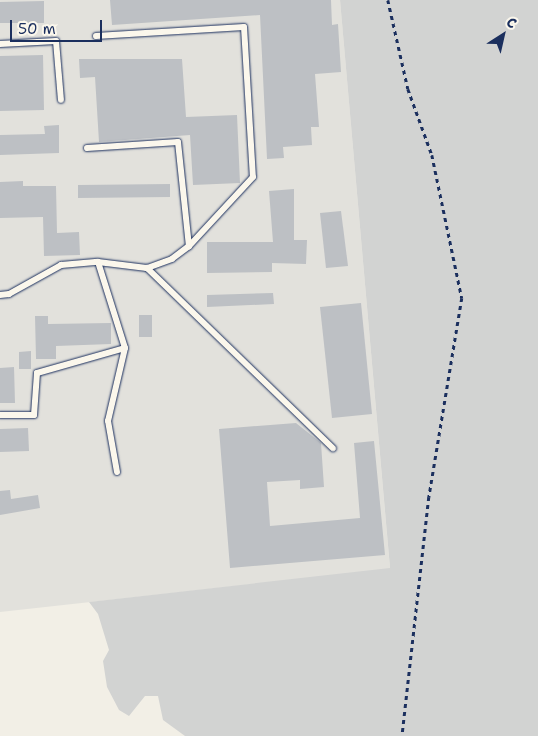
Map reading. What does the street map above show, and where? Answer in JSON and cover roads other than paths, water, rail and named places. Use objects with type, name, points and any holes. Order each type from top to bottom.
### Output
[{"type":"lane","points":[[0,294],[9,294],[61,265],[98,262],[147,268],[172,259],[189,246],[253,177],[244,27],[96,36]]},
{"type":"lane","points":[[0,44],[56,41],[61,100]]},
{"type":"lane","points":[[88,148],[178,142],[189,246]]},
{"type":"lane","points":[[98,262],[125,348],[108,421],[117,472]]},
{"type":"lane","points":[[147,268],[333,448]]},
{"type":"lane","points":[[0,415],[34,415],[37,373],[125,348]]}]
